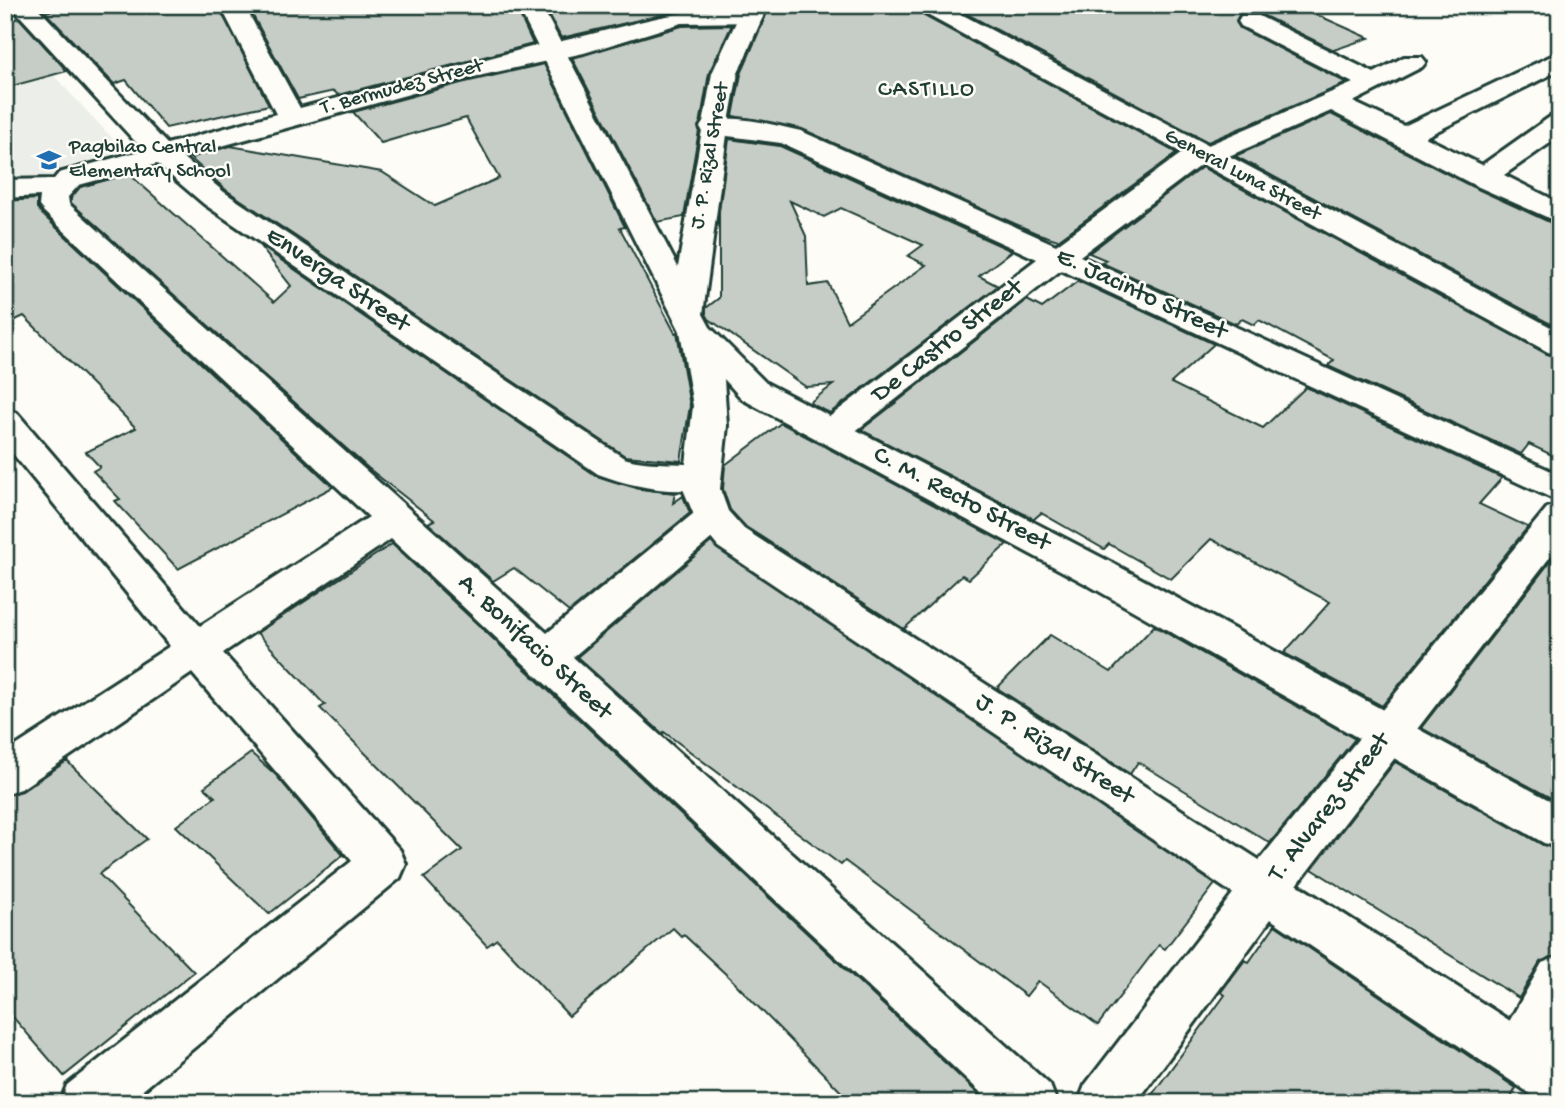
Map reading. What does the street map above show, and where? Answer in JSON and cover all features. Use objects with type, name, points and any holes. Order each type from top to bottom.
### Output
[{"type":"street","name":"Enverga Street","points":[[22,5],[160,152],[214,198],[611,467],[637,475],[700,477]]},
{"type":"street","points":[[232,5],[291,117]]},
{"type":"street","name":"C. M. Recto Street","points":[[529,5],[691,323],[754,391],[1090,568],[1560,829]]},
{"type":"street","name":"General Luna Street","points":[[926,5],[1560,345]]},
{"type":"street","name":"T. Bermudez Street","points":[[59,187],[69,179],[160,152],[552,51],[575,48],[681,16],[754,11]]},
{"type":"street","name":"J. P. Rizal Street","points":[[754,11],[725,73],[714,128],[691,323],[710,409],[700,477],[712,519],[731,538],[1560,1083]]},
{"type":"street","points":[[1250,22],[1374,83]]},
{"type":"street","points":[[1401,138],[1560,60]]},
{"type":"street","name":"De Castro Street","points":[[832,432],[1058,257],[1202,155],[1374,83],[1413,62]]},
{"type":"street","points":[[1331,101],[1482,178],[1560,214]]},
{"type":"street","points":[[1482,178],[1560,123]]},
{"type":"street","name":"E. Jacinto Street","points":[[714,128],[763,130],[791,137],[1058,257],[1560,490]]},
{"type":"street","points":[[5,189],[59,187]]},
{"type":"street","name":"A. Bonifacio Street","points":[[59,187],[54,195],[54,206],[1031,1103]]},
{"type":"street","points":[[5,421],[195,648],[383,864],[86,1103]]},
{"type":"street","name":"T. Alvarez Street","points":[[1104,1103],[1265,889],[1560,517]]},
{"type":"street","points":[[5,776],[395,518]]},
{"type":"street","points":[[544,657],[712,519]]},
{"type":"street","points":[[1517,1054],[1560,979]]},
{"type":"shaded area","name":"Pagbilao Central Elementary School","points":[[5,23],[124,151],[59,169],[18,207],[5,211]]},
{"type":"building","points":[[73,5],[218,5],[269,105],[166,128],[126,80],[114,84],[45,12]]},
{"type":"building","points":[[247,5],[515,5],[533,44],[338,95],[334,91],[298,99]]},
{"type":"building","points":[[544,5],[741,5],[674,12],[561,38]]},
{"type":"building","points":[[770,5],[912,5],[917,12],[1177,153],[1058,240],[1036,233],[802,129],[733,116],[741,74]]},
{"type":"building","points":[[950,5],[1295,5],[1369,38],[1334,50],[1260,14],[1239,15],[1236,22],[1240,28],[1347,83],[1208,142]]},
{"type":"building","points":[[19,18],[67,71],[5,88],[5,22]]},
{"type":"building","points":[[732,25],[709,73],[684,217],[657,222],[572,58],[682,26]]},
{"type":"building","points":[[544,64],[625,227],[620,228],[675,333],[677,332],[690,406],[681,461],[625,456],[226,190],[190,158],[230,146],[382,172],[435,206],[499,178],[466,118],[381,143],[353,112]]},
{"type":"building","points":[[1331,114],[1471,186],[1560,227],[1560,329],[1235,156]]},
{"type":"building","points":[[729,139],[780,146],[1012,251],[979,276],[998,286],[830,413],[809,403],[833,385],[806,387],[709,319],[706,314],[706,308],[719,298],[719,211]],"holes":[[[790,201],[824,217],[841,208],[923,245],[908,256],[926,265],[847,322],[828,283],[808,286],[806,236]]]},
{"type":"building","points":[[1202,167],[1547,354],[1560,357],[1560,459],[1529,444],[1521,454],[1328,366],[1334,360],[1259,320],[1254,325],[1242,319],[1236,324],[1102,263],[1106,260],[1089,253]]},
{"type":"building","points":[[129,174],[274,302],[291,286],[259,245],[597,476],[640,489],[675,493],[673,503],[683,496],[690,513],[569,612],[514,568],[493,581],[428,523],[434,520],[368,468],[71,203],[71,198],[80,187]]},
{"type":"building","points":[[37,199],[37,208],[42,214],[333,487],[178,569],[115,501],[120,499],[93,471],[100,467],[86,452],[136,428],[24,316],[5,325],[5,201]]},
{"type":"building","points":[[1078,281],[1214,344],[1171,383],[1263,428],[1306,387],[1502,478],[1479,504],[1528,527],[1382,706],[1284,653],[1330,602],[1211,539],[1171,579],[1109,544],[1104,549],[1041,513],[1034,519],[861,430],[1027,300],[1042,308]]},
{"type":"building","points":[[781,423],[1007,544],[969,579],[962,575],[904,629],[746,527],[730,510],[723,489],[725,465]]},
{"type":"building","points":[[711,542],[1215,884],[1165,949],[1159,945],[1098,1025],[1038,981],[1026,996],[845,861],[841,865],[664,732],[663,734],[577,657]]},
{"type":"building","points":[[392,544],[988,1103],[852,1103],[731,979],[673,928],[569,1016],[497,939],[487,946],[424,878],[462,850],[320,708],[325,705],[257,633]]},
{"type":"building","points":[[1560,549],[1560,803],[1421,728]]},
{"type":"building","points":[[1154,626],[1355,739],[1270,843],[1138,762],[1130,774],[997,688],[1050,635],[1111,672]]},
{"type":"building","points":[[251,753],[276,775],[343,855],[269,914],[176,826],[215,797],[204,787]]},
{"type":"building","points":[[67,761],[147,839],[99,874],[194,972],[64,1076],[5,1008],[5,796],[22,791]]},
{"type":"building","points":[[1395,762],[1543,845],[1560,850],[1560,954],[1540,962],[1519,998],[1312,869]]},
{"type":"building","points":[[1275,925],[1516,1088],[1508,1103],[1146,1103],[1225,995],[1221,992],[1245,960],[1249,962]]},
{"type":"place","name":"Pagbilao Central Elementary School","points":[[49,160]]},
{"type":"district","name":"CASTILLO","points":[[927,90]]}]
